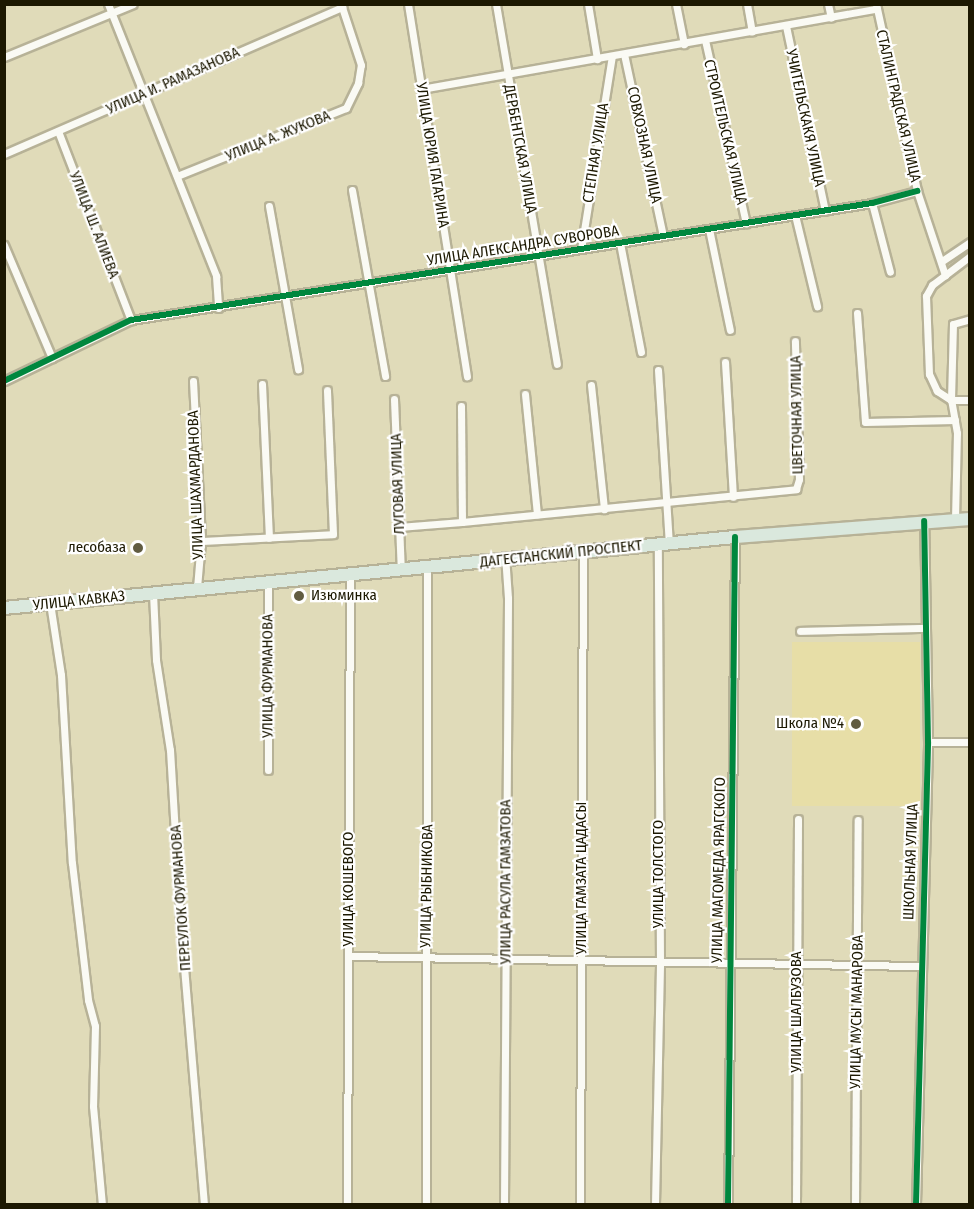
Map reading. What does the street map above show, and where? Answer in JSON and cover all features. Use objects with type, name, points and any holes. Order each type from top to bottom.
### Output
[{"type":"highway","name":"ДАГЕСТАНСКИЙ ПРОСПЕКТ","points":[[153,593],[663,543],[969,519]]},
{"type":"highway","name":"УЛИЦА КАВКАЗ","points":[[4,608],[153,593]]},
{"type":"street","points":[[108,4],[216,276],[218,308]]},
{"type":"street","points":[[4,57],[133,4]]},
{"type":"street","name":"УЛИЦА ЮРИЯ ГАГАРИНА","points":[[408,4],[467,376]]},
{"type":"street","name":"ДЕРБЕНТСКАЯ УЛИЦА","points":[[496,4],[557,364]]},
{"type":"street","points":[[588,4],[597,59]]},
{"type":"street","points":[[676,4],[684,44]]},
{"type":"street","points":[[747,4],[752,32]]},
{"type":"street","points":[[828,4],[831,18]]},
{"type":"street","name":"УЛИЦА И. РАМАЗАНОВА","points":[[4,154],[342,6]]},
{"type":"street","name":"УЛИЦА А. ЖУКОВА","points":[[177,176],[346,108],[358,83],[361,65],[342,6]]},
{"type":"street","points":[[421,89],[831,18],[876,7]]},
{"type":"street","name":"СТАЛИНГРАДСКАЯ УЛИЦА","points":[[876,7],[917,191],[945,275]]},
{"type":"street","name":"УЧИТЕЛЬСКАКЯ УЛИЦА","points":[[786,26],[825,211]]},
{"type":"street","name":"СТРОИТЕЛЬСКАЯ УЛИЦА","points":[[705,40],[746,223]]},
{"type":"street","name":"СОВХОЗНАЯ УЛИЦА","points":[[624,54],[663,236]]},
{"type":"street","name":"СТЕПНАЯ УЛИЦА","points":[[581,249],[612,56]]},
{"type":"street","name":"УЛИЦА Ш. АЛИЕВА","points":[[58,131],[131,320]]},
{"type":"street","points":[[352,190],[385,376]]},
{"type":"street","name":"УЛИЦА АЛЕКСАНДРА СУВОРОВА","points":[[4,381],[131,320],[825,211],[872,203],[917,191]]},
{"type":"street","points":[[872,203],[890,272]]},
{"type":"street","points":[[269,206],[298,369]]},
{"type":"street","points":[[795,215],[817,306]]},
{"type":"street","points":[[709,229],[730,330]]},
{"type":"street","points":[[942,261],[969,242]]},
{"type":"street","points":[[620,243],[641,352]]},
{"type":"street","points":[[4,245],[52,358]]},
{"type":"street","points":[[969,256],[945,275],[926,296],[925,335],[929,374],[937,390],[951,400],[969,400]]},
{"type":"street","points":[[857,314],[865,422],[955,420]]},
{"type":"street","points":[[955,520],[955,420],[951,400],[953,324],[969,319]]},
{"type":"street","name":"ЦВЕТОЧНАЯ УЛИЦА","points":[[733,497],[796,489],[799,479],[795,341]]},
{"type":"street","points":[[399,527],[733,497],[725,362]]},
{"type":"street","name":"УЛИЦА ТОЛСТОГО","points":[[655,1204],[660,962],[663,543],[666,504],[658,370]]},
{"type":"street","name":"УЛИЦА ШАХМАРДАНОВА","points":[[193,381],[201,542],[197,588]]},
{"type":"street","points":[[262,384],[269,538]]},
{"type":"street","points":[[591,385],[604,510]]},
{"type":"street","points":[[201,542],[333,534],[327,390]]},
{"type":"street","points":[[525,394],[537,514]]},
{"type":"street","name":"ЛУГОВАЯ УЛИЦА","points":[[394,399],[400,570]]},
{"type":"street","points":[[461,406],[462,522]]},
{"type":"street","name":"ШКОЛЬНАЯ УЛИЦА","points":[[916,1204],[920,966],[928,742],[924,521]]},
{"type":"street","name":"УЛИЦА МАГОМЕДА ЯРАГСКОГО","points":[[728,1204],[735,537]]},
{"type":"street","name":"УЛИЦА ГАМЗАТА ЦАДАСЫ","points":[[580,1204],[584,551]]},
{"type":"street","name":"УЛИЦА РАСУЛА ГАМЗАТОВА","points":[[504,1204],[505,559]]},
{"type":"street","name":"УЛИЦА РЫБНИКОВА","points":[[426,1204],[427,567]]},
{"type":"street","name":"УЛИЦА КОШЕВОГО","points":[[347,1204],[350,574]]},
{"type":"street","name":"УЛИЦА ФУРМАНОВА","points":[[268,581],[268,770]]},
{"type":"street","name":"ПЕРЕУЛОК ФУРМАНОВА","points":[[153,593],[156,660],[170,750],[180,919],[204,1204]]},
{"type":"street","points":[[51,603],[61,675],[72,862],[95,1026],[93,1106],[102,1204]]},
{"type":"street","points":[[800,632],[926,628]]},
{"type":"street","points":[[928,742],[969,742]]},
{"type":"street","name":"УЛИЦА ШАЛБУЗОВА","points":[[796,1204],[798,819]]},
{"type":"street","name":"УЛИЦА МУСЫ МАНАРОВА","points":[[855,1204],[858,820]]},
{"type":"street","points":[[349,956],[920,966]]},
{"type":"shaded area","name":"Школа №4","points":[[792,642],[920,642],[920,806],[792,806]]},
{"type":"cycle path","points":[[4,381],[131,320],[872,203],[917,191]]},
{"type":"cycle path","points":[[916,1204],[928,742],[924,521]]},
{"type":"cycle path","points":[[728,1204],[735,537]]},
{"type":"place","name":"лесобаза","points":[[138,548]]},
{"type":"place","name":"Изюминка","points":[[299,596]]},
{"type":"place","name":"Школа №4","points":[[856,724]]}]
